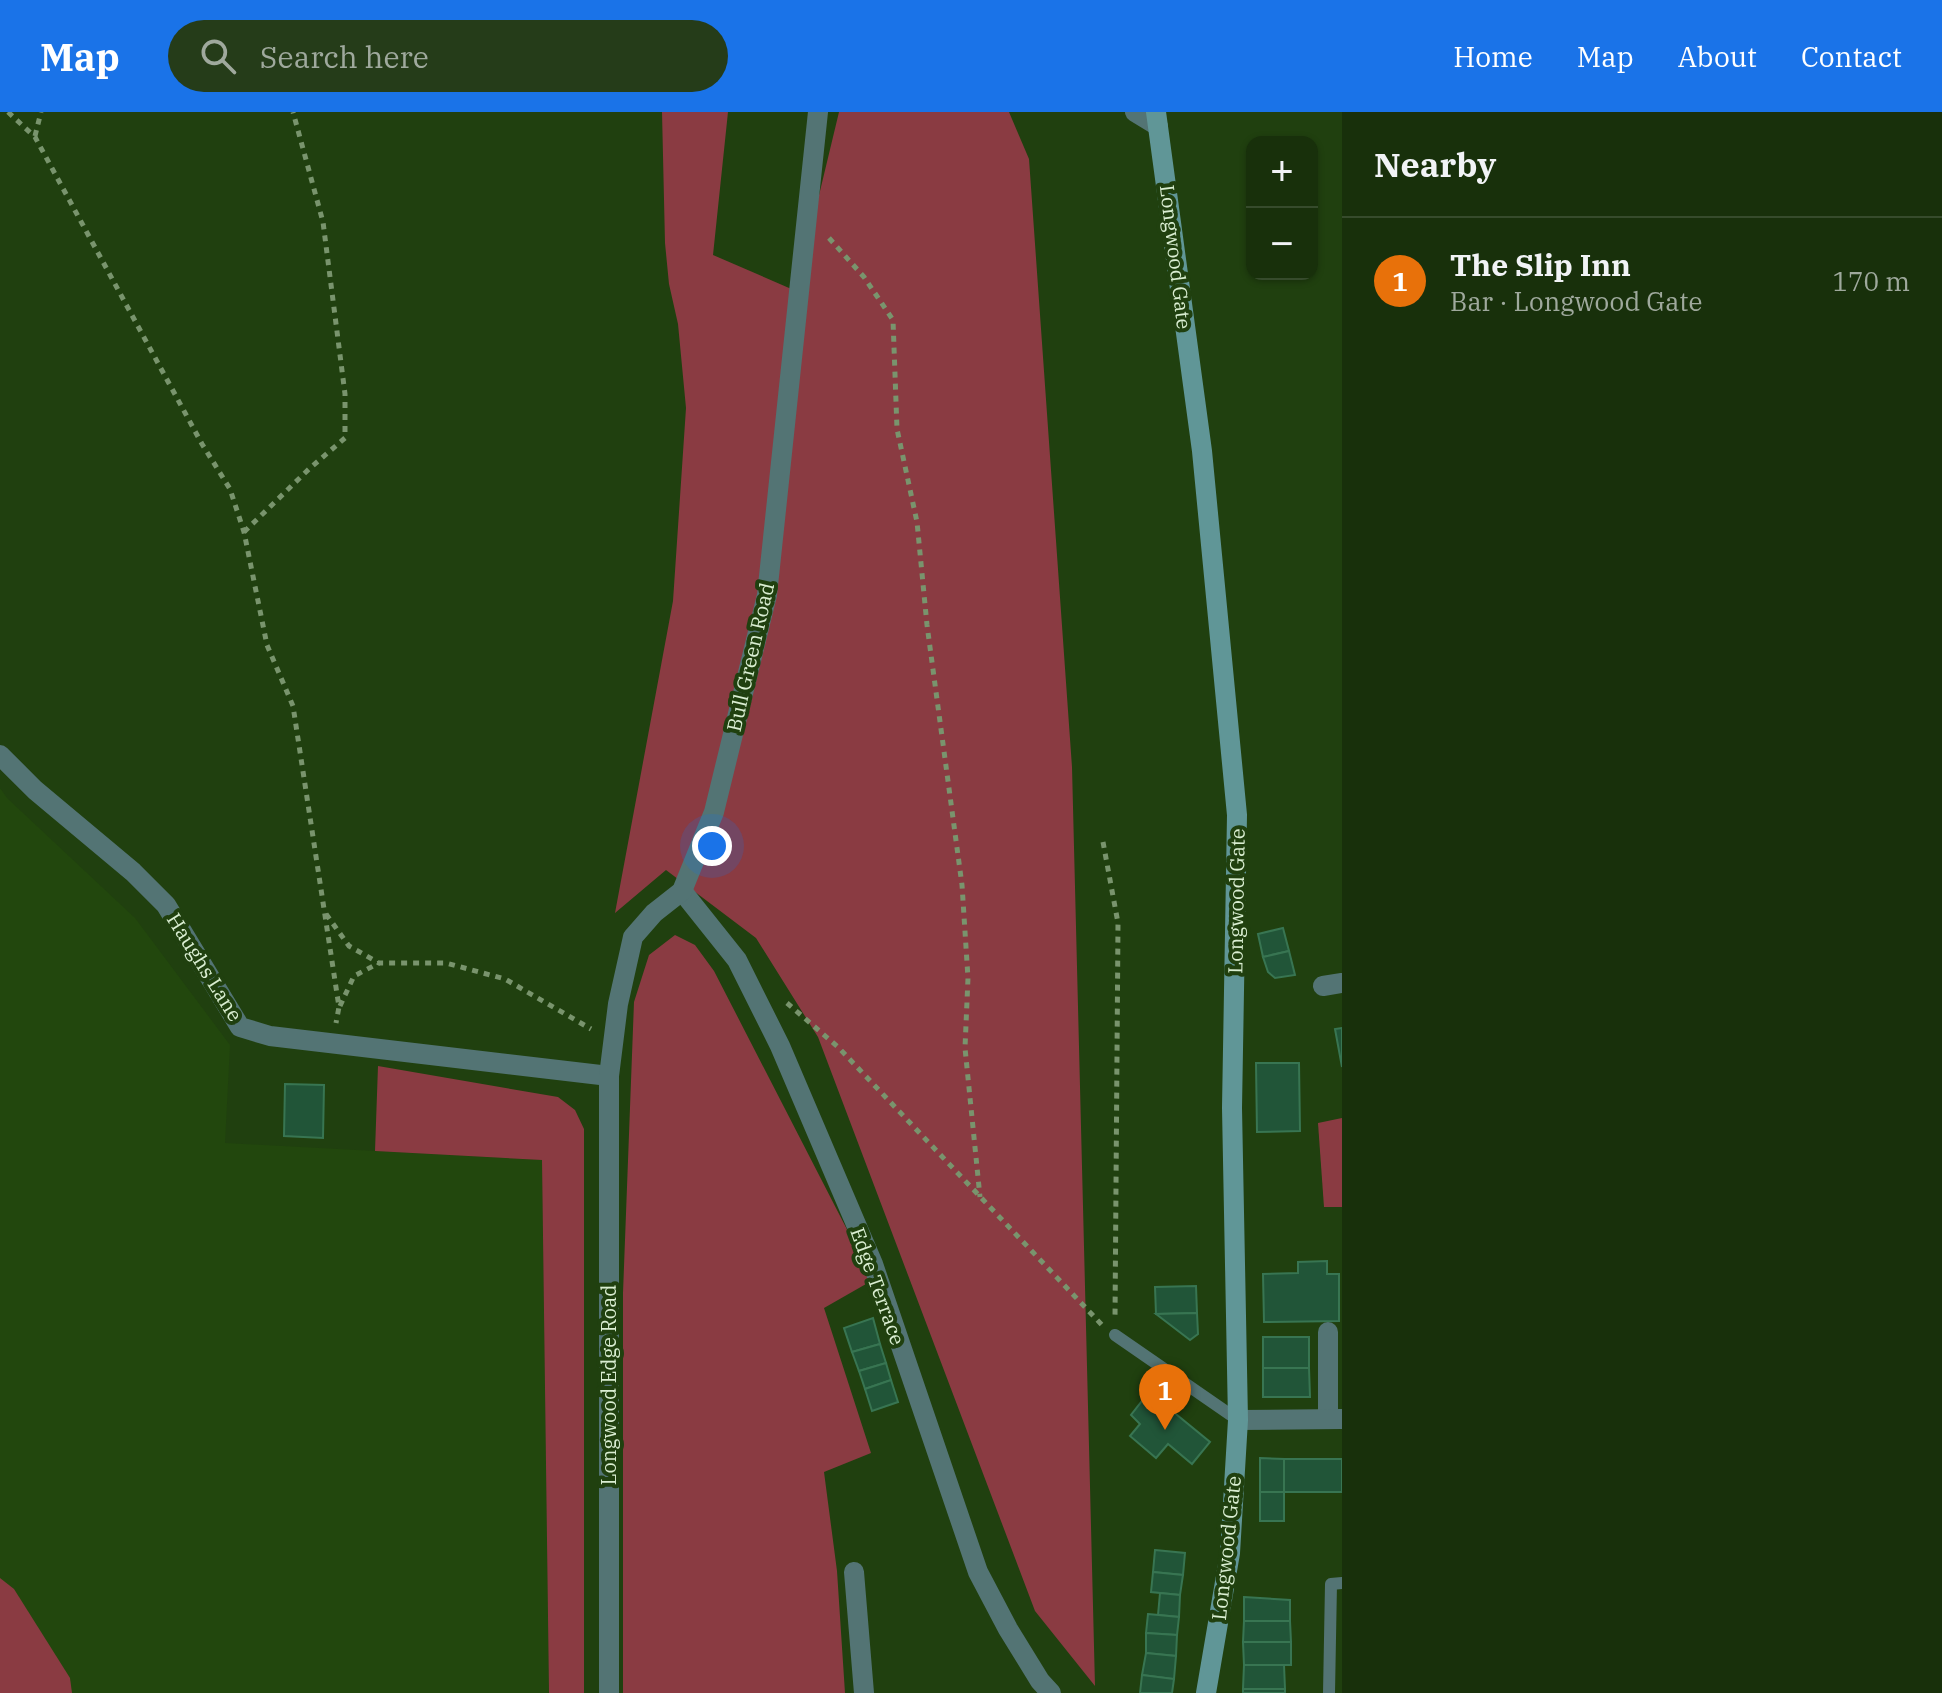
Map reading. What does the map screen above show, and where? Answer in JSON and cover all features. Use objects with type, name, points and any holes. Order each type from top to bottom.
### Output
[{"type":"street","name":"Bull Green Road","points":[[609,1076],[618,1004],[633,937],[654,913],[682,891],[714,812],[767,595],[818,112]]},
{"type":"street","points":[[1135,112],[1157,119]]},
{"type":"street","name":"Longwood Gate","points":[[1157,119],[1202,451],[1237,815],[1232,1108],[1238,1420],[1230,1553],[1206,1693]]},
{"type":"street","name":"Haughs Lane","points":[[0,755],[35,790],[133,872],[166,905],[240,1027],[270,1036],[609,1076]]},
{"type":"street","name":"Edge Terrace","points":[[682,891],[737,960],[780,1046],[873,1264],[978,1572],[1008,1629],[1040,1681],[1051,1693]]},
{"type":"street","name":"Longwood Edge Road","points":[[609,1076],[609,1693]]},
{"type":"street","points":[[1238,1420],[1335,1419],[1328,1332]]},
{"type":"street","points":[[854,1572],[864,1693]]},
{"type":"lane","points":[[1115,1335],[1238,1420]]},
{"type":"lane","points":[[1329,1693],[1331,1584],[1342,1583]]},
{"type":"path","points":[[8,112],[35,137],[202,444],[230,489],[244,532],[267,645],[293,706],[339,1007]]},
{"type":"path","points":[[35,137],[41,112]]},
{"type":"path","points":[[244,532],[345,438],[345,394],[323,222],[293,112]]},
{"type":"path","points":[[807,216],[864,277],[893,320],[897,429],[917,522],[927,625],[962,885],[968,978],[965,1048],[980,1197]]},
{"type":"path","points":[[1103,842],[1118,923],[1115,1335]]},
{"type":"path","points":[[324,913],[349,946],[379,963]]},
{"type":"path","points":[[331,1043],[339,1007],[354,976],[379,963],[446,963],[505,979],[613,1042]]},
{"type":"path","points":[[782,999],[838,1047],[1115,1335]]},
{"type":"shaded area","points":[[662,112],[728,112],[713,255],[796,291],[839,112],[1009,112],[1029,159],[1072,767],[1095,1686],[1035,1611],[818,1037],[756,938],[666,870],[615,913],[673,601],[686,408],[678,324],[669,284],[665,243]]},
{"type":"shaded area","points":[[0,788],[135,918],[230,1045],[225,1143],[542,1160],[549,1693],[0,1693]]},
{"type":"shaded area","points":[[675,935],[695,945],[714,971],[873,1280],[824,1308],[871,1453],[824,1472],[837,1571],[845,1693],[623,1693],[623,1293],[634,1002],[649,955]]},
{"type":"shaded area","points":[[378,1066],[558,1097],[575,1110],[584,1129],[584,1693],[549,1693],[542,1160],[375,1151]]},
{"type":"shaded area","points":[[1342,1118],[1342,1207],[1324,1207],[1318,1123]]},
{"type":"shaded area","points":[[0,1578],[14,1589],[70,1678],[72,1693],[0,1693]]},
{"type":"building","points":[[1283,928],[1289,951],[1263,957],[1258,934]]},
{"type":"building","points":[[1289,951],[1295,975],[1275,978],[1268,972],[1263,957]]},
{"type":"building","points":[[1342,1028],[1342,1067],[1335,1029]]},
{"type":"building","points":[[1256,1063],[1299,1063],[1300,1131],[1257,1132]]},
{"type":"building","points":[[285,1084],[324,1085],[323,1138],[284,1136]]},
{"type":"building","points":[[1327,1261],[1327,1274],[1339,1274],[1339,1321],[1264,1322],[1263,1274],[1298,1273],[1298,1262]]},
{"type":"building","points":[[1196,1286],[1197,1313],[1156,1314],[1155,1287]]},
{"type":"building","points":[[1197,1313],[1198,1334],[1190,1340],[1156,1314]]},
{"type":"building","points":[[873,1318],[880,1344],[852,1352],[844,1328]]},
{"type":"building","points":[[1263,1337],[1309,1337],[1309,1368],[1263,1368]]},
{"type":"building","points":[[880,1344],[886,1363],[859,1371],[852,1352]]},
{"type":"building","points":[[886,1363],[891,1380],[865,1389],[859,1371]]},
{"type":"building","points":[[1263,1368],[1309,1368],[1310,1397],[1263,1397]]},
{"type":"building","points":[[891,1380],[898,1402],[872,1411],[865,1389]]},
{"type":"building","points":[[1149,1392],[1210,1442],[1192,1464],[1168,1444],[1156,1458],[1130,1436],[1140,1424],[1131,1415]]},
{"type":"building","points":[[1260,1458],[1284,1459],[1284,1492],[1260,1492]]},
{"type":"building","points":[[1284,1459],[1342,1459],[1342,1492],[1284,1492]]},
{"type":"building","points":[[1260,1492],[1284,1492],[1284,1521],[1260,1521]]},
{"type":"building","points":[[1155,1550],[1185,1553],[1183,1575],[1153,1572]]},
{"type":"building","points":[[1153,1572],[1183,1575],[1180,1595],[1151,1592]]},
{"type":"building","points":[[1160,1593],[1180,1595],[1179,1617],[1158,1615]]},
{"type":"building","points":[[1244,1597],[1290,1600],[1290,1621],[1244,1621]]},
{"type":"building","points":[[1148,1614],[1179,1617],[1177,1635],[1146,1633]]},
{"type":"building","points":[[1244,1621],[1290,1621],[1291,1642],[1243,1642]]},
{"type":"building","points":[[1146,1633],[1177,1635],[1176,1656],[1146,1653]]},
{"type":"building","points":[[1243,1642],[1291,1642],[1291,1665],[1244,1665]]},
{"type":"building","points":[[1146,1653],[1176,1656],[1174,1679],[1142,1675]]},
{"type":"building","points":[[1244,1665],[1284,1665],[1285,1689],[1243,1689]]},
{"type":"building","points":[[1142,1675],[1174,1679],[1172,1693],[1140,1693]]},
{"type":"building","points":[[1243,1689],[1285,1689],[1285,1693],[1243,1693]]},
{"type":"place","name":"The Slip Inn","points":[[1165,1430]]}]
